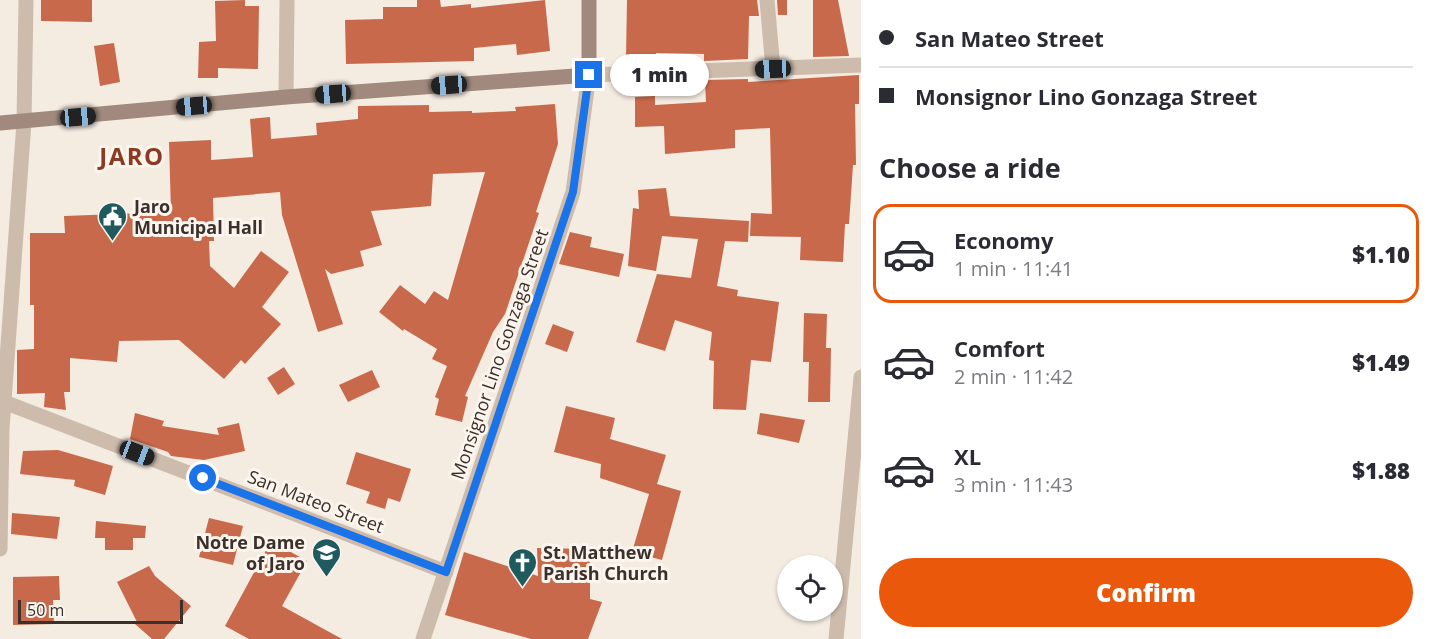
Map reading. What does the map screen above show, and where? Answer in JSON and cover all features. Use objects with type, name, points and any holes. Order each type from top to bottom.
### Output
[{"type":"main road","points":[[0,123],[286,97],[589,75],[587,54],[589,0]]},
{"type":"street","points":[[0,549],[4,402],[24,122],[26,0]]},
{"type":"street","points":[[286,97],[287,0]]},
{"type":"street","points":[[767,0],[773,69]]},
{"type":"street","points":[[589,75],[861,65]]},
{"type":"street","name":"Monsignor Lino Gonzaga Street","points":[[423,639],[573,192],[589,75]]},
{"type":"street","points":[[836,639],[861,378]]},
{"type":"street","name":"San Mateo Street","points":[[4,402],[446,572]]},
{"type":"building","points":[[41,0],[92,0],[92,22],[41,21]]},
{"type":"building","points":[[245,0],[245,6],[259,6],[258,69],[218,68],[218,78],[198,78],[199,42],[216,41],[215,1]]},
{"type":"building","points":[[417,0],[440,0],[441,7],[471,4],[471,8],[545,0],[550,51],[517,55],[516,44],[474,48],[474,61],[346,64],[345,20],[383,19],[383,7],[417,7]]},
{"type":"building","points":[[627,0],[757,0],[759,16],[749,16],[748,59],[704,61],[704,54],[656,53],[656,57],[626,57]]},
{"type":"building","points":[[777,0],[787,0],[787,15],[778,15]]},
{"type":"building","points":[[813,0],[838,0],[849,56],[813,57]]},
{"type":"building","points":[[114,43],[120,82],[100,86],[94,46]]},
{"type":"building","points":[[859,75],[859,104],[855,104],[856,165],[853,165],[849,224],[845,224],[843,262],[800,260],[801,237],[750,236],[751,213],[772,214],[770,128],[735,130],[735,148],[665,154],[664,126],[635,127],[635,97],[655,96],[655,105],[706,102],[705,80],[748,79],[748,82]]},
{"type":"building","points":[[555,104],[558,144],[536,212],[539,213],[505,314],[493,332],[465,396],[468,397],[462,422],[435,415],[439,399],[435,397],[447,366],[432,359],[437,349],[404,329],[403,331],[379,312],[400,285],[425,304],[434,291],[448,300],[485,172],[433,174],[431,206],[371,211],[382,245],[360,251],[364,266],[331,274],[325,269],[343,324],[318,332],[282,215],[280,192],[213,198],[214,241],[209,241],[210,266],[234,288],[261,251],[289,272],[262,307],[281,324],[245,364],[241,360],[224,379],[179,340],[119,341],[117,362],[70,358],[70,392],[64,392],[66,410],[44,407],[45,393],[17,394],[17,350],[34,349],[34,305],[30,305],[30,233],[65,233],[64,216],[171,212],[169,142],[211,140],[211,160],[253,157],[250,119],[270,117],[271,139],[317,135],[316,123],[358,119],[358,106],[429,105],[429,112],[472,111],[472,113],[516,111],[515,107]]},
{"type":"building","points":[[666,188],[670,216],[749,221],[748,242],[725,241],[717,286],[738,290],[737,296],[779,302],[771,362],[751,360],[746,410],[713,409],[714,361],[709,360],[712,332],[675,320],[665,351],[636,342],[657,274],[691,278],[698,239],[662,236],[656,271],[628,266],[633,208],[639,209],[638,190]]},
{"type":"building","points":[[570,232],[592,237],[590,247],[624,254],[619,277],[559,264]]},
{"type":"building","points":[[804,313],[827,314],[826,348],[831,348],[830,402],[808,402],[809,362],[803,362]]},
{"type":"building","points":[[553,324],[574,332],[567,352],[545,344]]},
{"type":"building","points":[[284,367],[295,384],[278,395],[267,378]]},
{"type":"building","points":[[372,370],[380,387],[348,402],[339,385]]},
{"type":"building","points":[[566,406],[615,418],[610,439],[666,455],[657,484],[681,491],[662,560],[632,552],[649,494],[600,478],[601,464],[554,452]]},
{"type":"building","points":[[135,413],[164,421],[162,426],[219,435],[217,428],[239,423],[245,451],[204,460],[171,456],[168,452],[130,439]]},
{"type":"building","points":[[760,413],[805,420],[799,443],[757,434]]},
{"type":"building","points":[[58,450],[113,466],[105,495],[74,486],[75,480],[20,474],[23,451]]},
{"type":"building","points":[[356,452],[411,469],[400,502],[388,498],[385,509],[366,503],[370,492],[346,484]]},
{"type":"building","points":[[12,513],[60,517],[57,539],[11,534]]},
{"type":"building","points":[[209,518],[243,526],[233,565],[199,557]]},
{"type":"building","points":[[96,521],[146,526],[145,538],[133,538],[133,550],[105,550],[105,538],[95,538]]},
{"type":"building","points":[[271,541],[307,561],[282,606],[342,639],[249,639],[225,626]]},
{"type":"building","name":"St. Matthew Parish Church","points":[[537,548],[590,549],[590,599],[602,602],[588,639],[531,639],[445,615],[464,552],[538,576]]},
{"type":"building","points":[[149,566],[155,576],[191,606],[164,639],[152,639],[135,624],[137,622],[117,582]]},
{"type":"building","points":[[59,576],[60,600],[53,600],[54,624],[13,625],[13,577]]},
{"type":"place","name":"Jaro Municipal Hall","points":[[113,242]]},
{"type":"place","name":"Notre Dame of Jaro","points":[[326,578]]},
{"type":"place","name":"St. Matthew Parish Church","points":[[522,588]]},
{"type":"district","name":"JARO","points":[[132,155]]},
{"type":"route","points":[[203,478],[446,572],[573,192],[589,75]]}]
